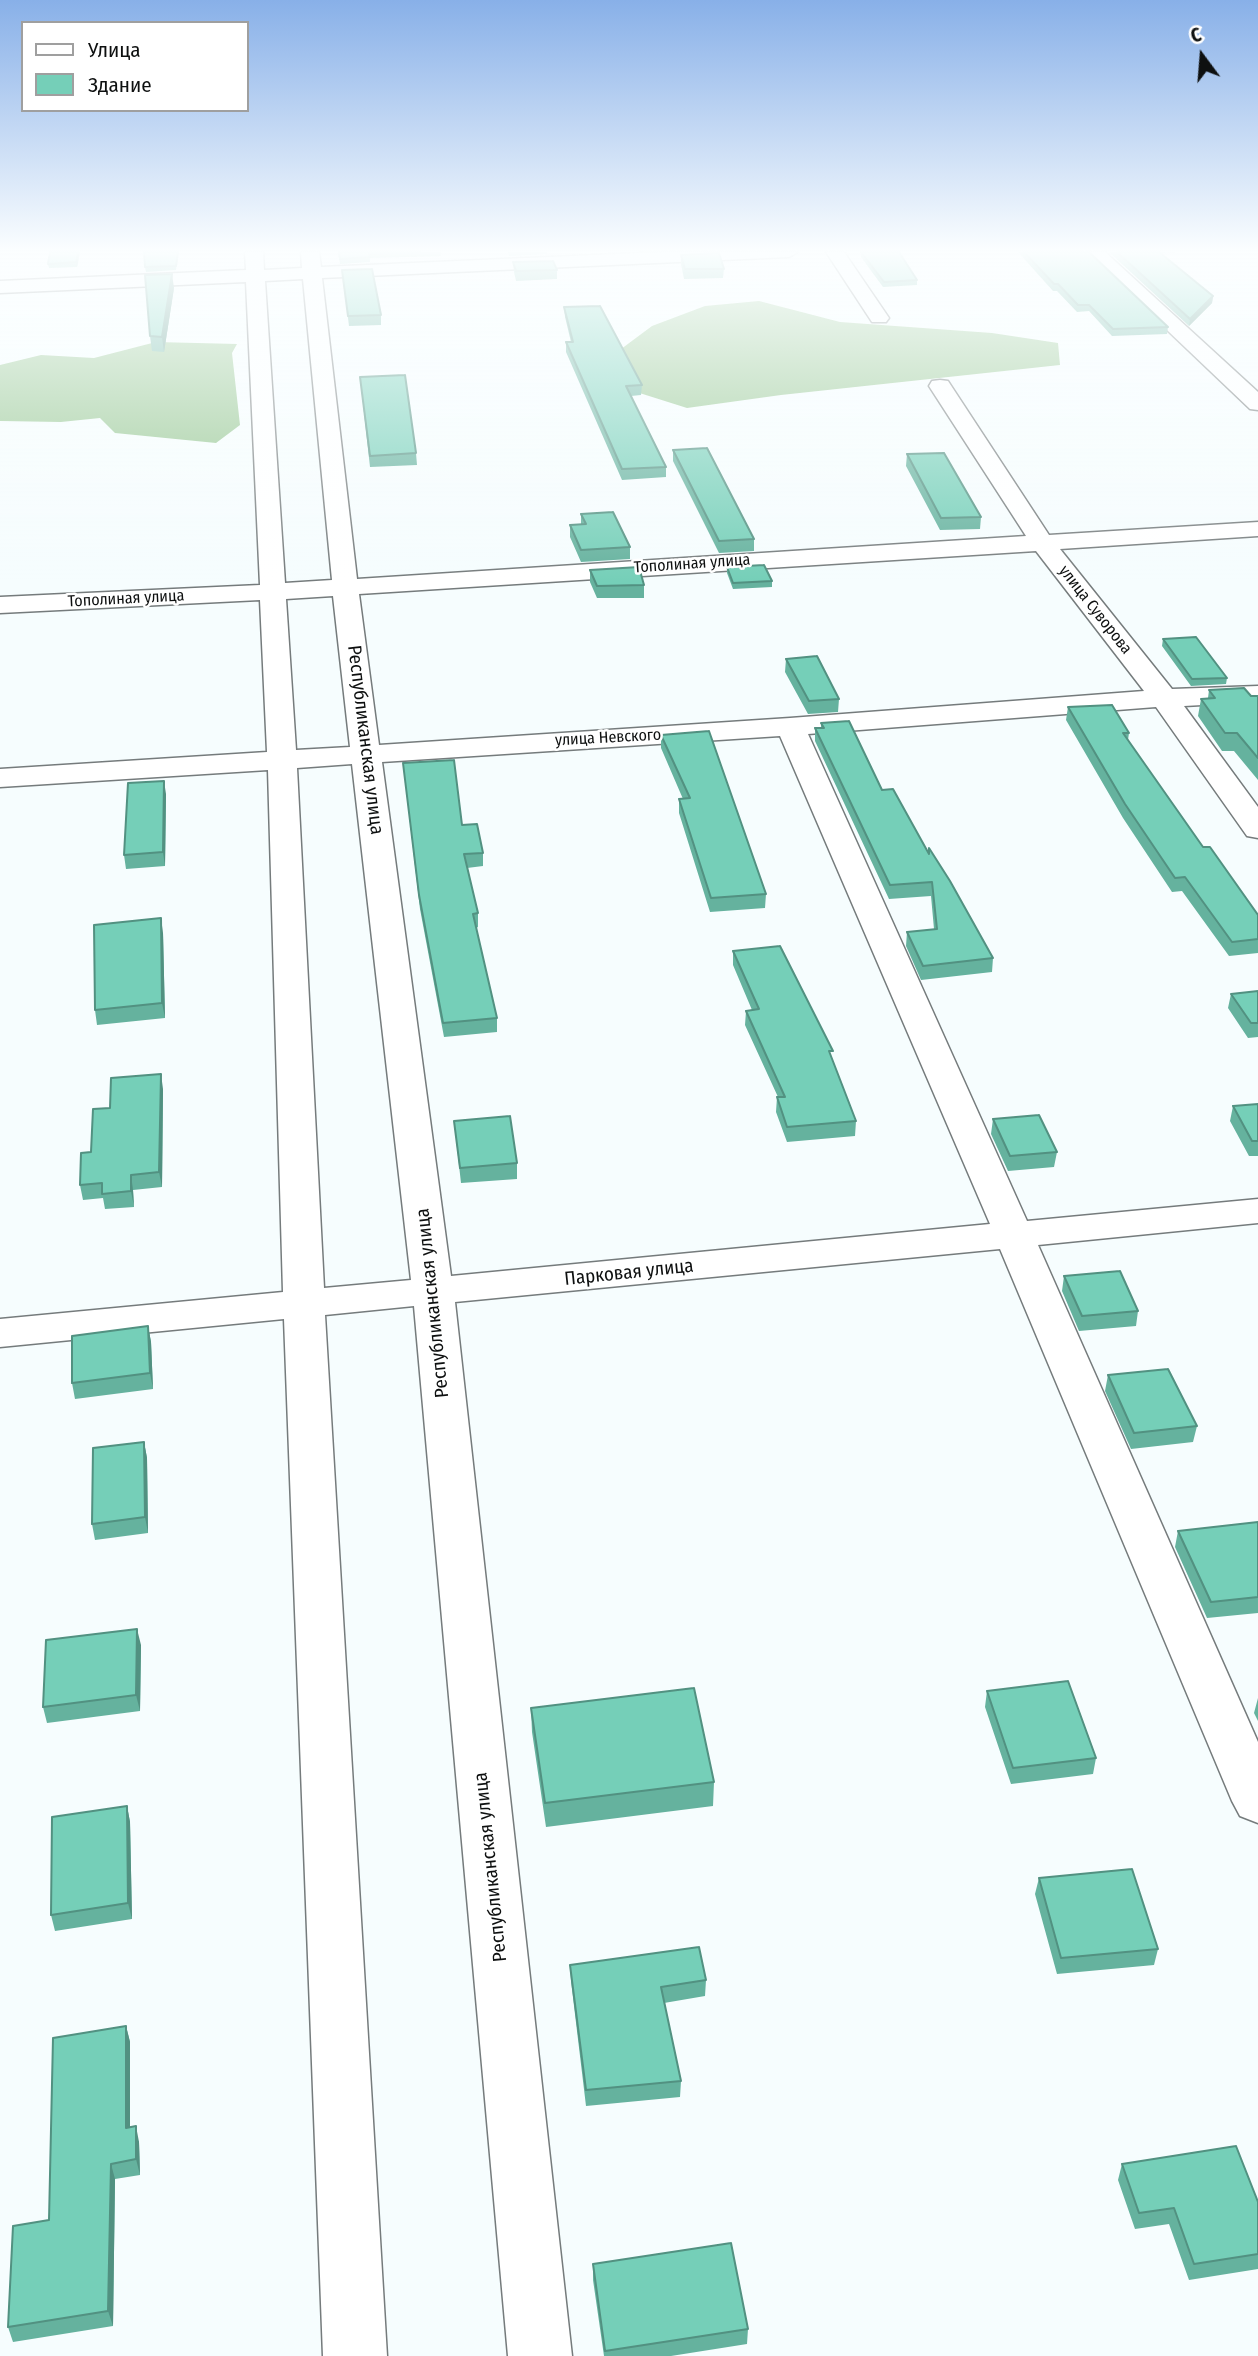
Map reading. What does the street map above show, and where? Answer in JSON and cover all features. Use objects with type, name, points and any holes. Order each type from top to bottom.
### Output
[{"type":"street","points":[[259,362],[282,759],[304,1303],[355,2356]]},
{"type":"street","name":"Республиканская улица","points":[[322,362],[345,587],[433,1292],[540,2356]]},
{"type":"street","points":[[1213,362],[1258,404]]},
{"type":"street","name":"улица Суворова","points":[[940,386],[1041,541],[1164,698],[1258,829]]},
{"type":"street","name":"Тополиная улица","points":[[0,605],[272,592],[1258,529]]},
{"type":"street","name":"улица Невского","points":[[0,778],[790,727],[1164,698],[1258,694]]},
{"type":"street","points":[[790,727],[1014,1235],[1258,1801]]},
{"type":"street","name":"Парковая улица","points":[[0,1334],[1258,1211]]},
{"type":"green space","points":[[13,362],[233,362],[240,425],[216,443],[115,433],[100,418],[61,422],[0,421],[0,365]]},
{"type":"green space","points":[[606,362],[1060,362],[1060,365],[781,395],[687,408],[630,390]]},
{"type":"building","points":[[575,362],[630,362],[642,385],[626,386],[666,467],[622,469]]},
{"type":"building","points":[[405,375],[416,453],[370,456],[360,377]]},
{"type":"building","points":[[707,448],[754,539],[719,541],[673,450]]},
{"type":"building","points":[[944,453],[981,517],[941,518],[907,454]]},
{"type":"building","points":[[613,512],[630,547],[581,550],[570,525],[586,524],[581,514]]},
{"type":"building","points":[[764,565],[772,581],[733,583],[727,567]]},
{"type":"building","points":[[639,567],[644,585],[597,586],[590,570]]},
{"type":"building","points":[[1196,637],[1227,678],[1192,679],[1163,639]]},
{"type":"building","points":[[817,656],[839,699],[809,701],[786,659]]},
{"type":"building","points":[[1244,688],[1251,696],[1258,696],[1258,758],[1237,733],[1225,733],[1201,699],[1215,698],[1209,690]]},
{"type":"building","points":[[1112,705],[1129,733],[1123,733],[1203,847],[1210,847],[1258,915],[1258,939],[1232,942],[1185,877],[1175,878],[1125,804],[1068,707]]},
{"type":"building","points":[[849,721],[882,790],[893,789],[929,854],[929,848],[950,881],[993,958],[923,966],[907,932],[937,929],[932,882],[890,885],[815,728],[824,728],[821,723]]},
{"type":"building","points":[[709,731],[766,894],[711,898],[679,799],[690,798],[661,735]]},
{"type":"building","points":[[454,760],[462,825],[477,824],[483,853],[464,854],[478,913],[473,914],[497,1018],[443,1023],[419,895],[403,763]]},
{"type":"building","points":[[164,781],[163,852],[124,855],[128,783]]},
{"type":"building","points":[[161,918],[162,1003],[95,1010],[94,925]]},
{"type":"building","points":[[780,946],[833,1051],[829,1051],[856,1121],[787,1127],[777,1097],[785,1097],[746,1011],[759,1009],[733,951]]},
{"type":"building","points":[[1258,991],[1258,1023],[1251,1023],[1231,994]]},
{"type":"building","points":[[161,1074],[159,1172],[131,1175],[131,1191],[102,1194],[102,1183],[80,1185],[81,1153],[91,1152],[93,1109],[110,1108],[111,1078]]},
{"type":"building","points":[[1258,1104],[1258,1141],[1252,1141],[1233,1106]]},
{"type":"building","points":[[1039,1115],[1057,1152],[1010,1156],[993,1119]]},
{"type":"building","points":[[510,1116],[517,1163],[460,1168],[454,1121]]},
{"type":"building","points":[[1120,1271],[1138,1311],[1082,1316],[1064,1276]]},
{"type":"building","points":[[148,1326],[150,1373],[72,1383],[72,1336]]},
{"type":"building","points":[[1168,1369],[1197,1426],[1134,1433],[1108,1375]]},
{"type":"building","points":[[144,1442],[145,1517],[92,1524],[93,1448]]},
{"type":"building","points":[[1258,1522],[1258,1597],[1211,1602],[1178,1531]]},
{"type":"building","points":[[137,1629],[136,1695],[43,1707],[46,1640]]},
{"type":"building","points":[[1068,1681],[1096,1758],[1013,1768],[987,1691]]},
{"type":"building","points":[[694,1688],[714,1782],[545,1803],[531,1708]]},
{"type":"building","points":[[127,1806],[128,1903],[51,1915],[52,1817]]},
{"type":"building","points":[[1132,1869],[1158,1949],[1061,1958],[1039,1878]]},
{"type":"building","points":[[699,1947],[706,1980],[661,1987],[681,2081],[586,2090],[570,1965]]},
{"type":"building","points":[[126,2026],[126,2128],[136,2126],[136,2159],[111,2164],[108,2311],[8,2327],[13,2226],[49,2220],[53,2038]]},
{"type":"building","points":[[1236,2146],[1258,2202],[1258,2254],[1194,2264],[1174,2208],[1139,2213],[1122,2164]]},
{"type":"building","points":[[731,2243],[748,2329],[605,2351],[593,2264]]}]
